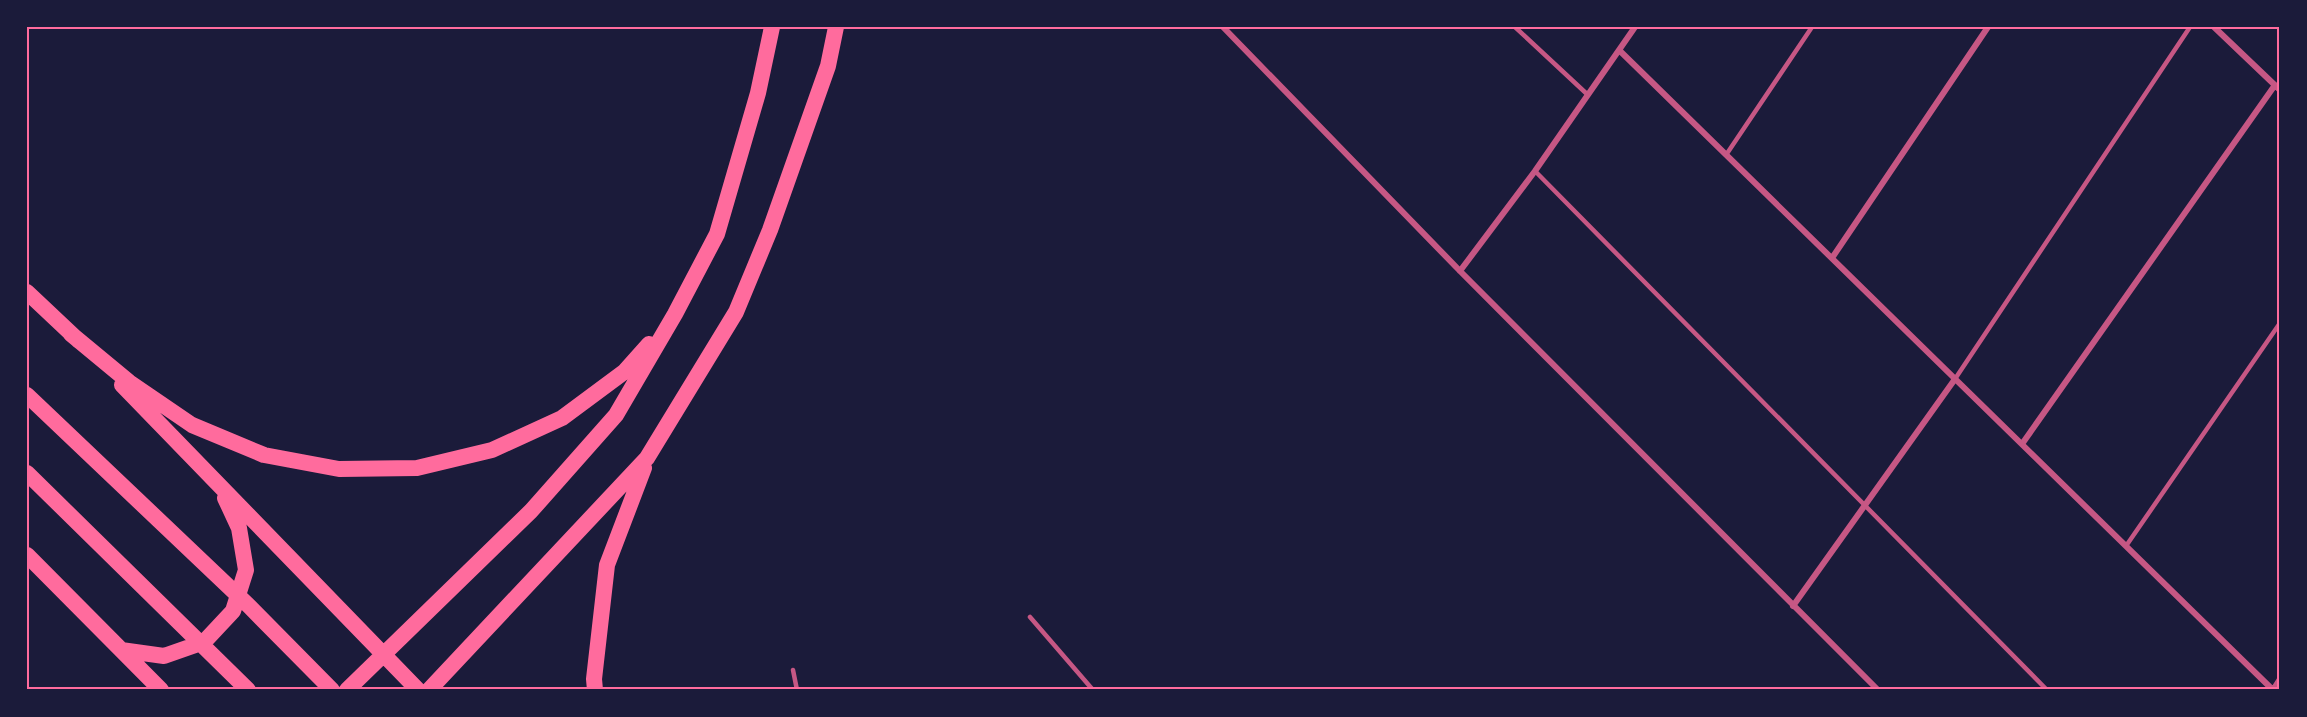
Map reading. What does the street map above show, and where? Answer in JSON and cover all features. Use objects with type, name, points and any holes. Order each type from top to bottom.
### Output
[{"type":"highway","points":[[347,690],[531,510],[616,415],[675,314],[717,234],[758,93],[772,27]]},
{"type":"highway","points":[[595,690],[594,679],[607,565],[647,458],[736,312],[770,230],[828,66],[837,27]]},
{"type":"highway","points":[[27,292],[71,334],[418,690]]},
{"type":"highway","points":[[71,334],[129,382],[192,425],[264,455],[339,469],[417,468],[492,450],[562,418],[624,372],[675,314]]},
{"type":"highway","points":[[27,395],[248,604],[332,690]]},
{"type":"highway","points":[[429,690],[647,458]]},
{"type":"highway","points":[[27,473],[248,690]]},
{"type":"highway","points":[[121,650],[164,656],[204,642],[233,611],[246,570],[239,528],[220,487]]},
{"type":"highway","points":[[27,555],[160,690]]},
{"type":"street","points":[[1224,27],[1460,271],[1878,690]]},
{"type":"street","points":[[1460,271],[1535,171],[1635,27]]},
{"type":"street","points":[[1832,258],[1988,27]]},
{"type":"street","points":[[2022,444],[2277,87],[2214,27]]},
{"type":"street","points":[[1619,50],[2273,690],[2280,680]]},
{"type":"street","points":[[1793,606],[1955,379]]},
{"type":"lane","points":[[1515,27],[1588,95]]},
{"type":"lane","points":[[1726,155],[1812,27]]},
{"type":"lane","points":[[1955,379],[2190,27]]},
{"type":"lane","points":[[1535,171],[2047,690]]},
{"type":"lane","points":[[2126,546],[2280,324]]},
{"type":"lane","points":[[1030,617],[1093,690]]},
{"type":"lane","points":[[793,670],[797,690]]}]
